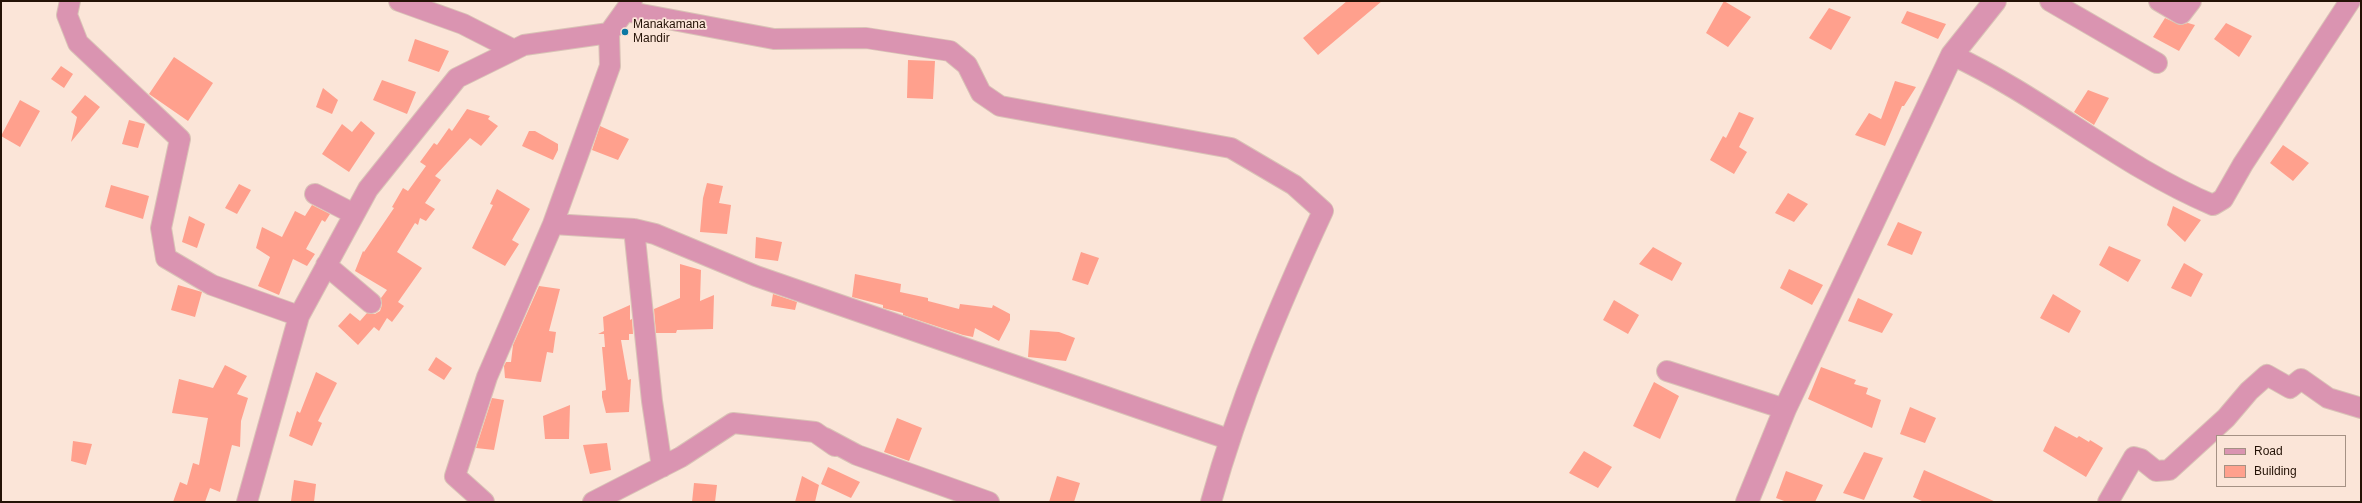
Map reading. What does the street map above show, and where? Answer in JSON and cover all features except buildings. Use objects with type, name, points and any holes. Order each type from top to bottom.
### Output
[{"type":"street","points":[[70,1],[67,15],[78,43],[180,139],[161,228],[166,258],[212,286],[299,316]]},
{"type":"street","points":[[399,1],[463,24],[514,50]]},
{"type":"street","points":[[1747,502],[1785,409],[1952,55],[1995,1]]},
{"type":"street","points":[[2050,1],[2157,63]]},
{"type":"street","points":[[2159,1],[2181,14],[2191,1]]},
{"type":"street","points":[[1952,55],[1992,73],[2122,156],[2189,195],[2213,205],[2223,199],[2243,164],[2350,1]]},
{"type":"street","points":[[484,502],[455,476],[487,377],[553,224],[610,66],[609,33],[628,6],[774,39],[866,38],[950,51],[966,65],[980,93],[1000,106],[1231,148],[1294,184],[1323,211],[1282,298],[1228,439],[1211,502]]},
{"type":"street","points":[[246,502],[299,316],[368,189],[457,78],[524,45],[609,33]]},
{"type":"street","points":[[315,194],[354,214]]},
{"type":"street","points":[[553,224],[634,229],[655,234],[756,276],[1228,439]]},
{"type":"street","points":[[634,229],[652,401],[662,467]]},
{"type":"street","points":[[326,265],[371,303]]},
{"type":"street","points":[[1667,371],[1785,409]]},
{"type":"street","points":[[2108,502],[2134,458],[2141,459],[2156,471],[2169,470],[2226,418],[2249,391],[2267,375],[2290,388],[2301,379],[2328,398],[2361,408]]},
{"type":"street","points":[[593,502],[662,467],[733,422],[815,432],[857,455],[989,502]]},
{"type":"street","points":[[815,432],[835,446]]},
{"type":"place","name":"Manakamana Mandir","points":[[625,32]]}]
